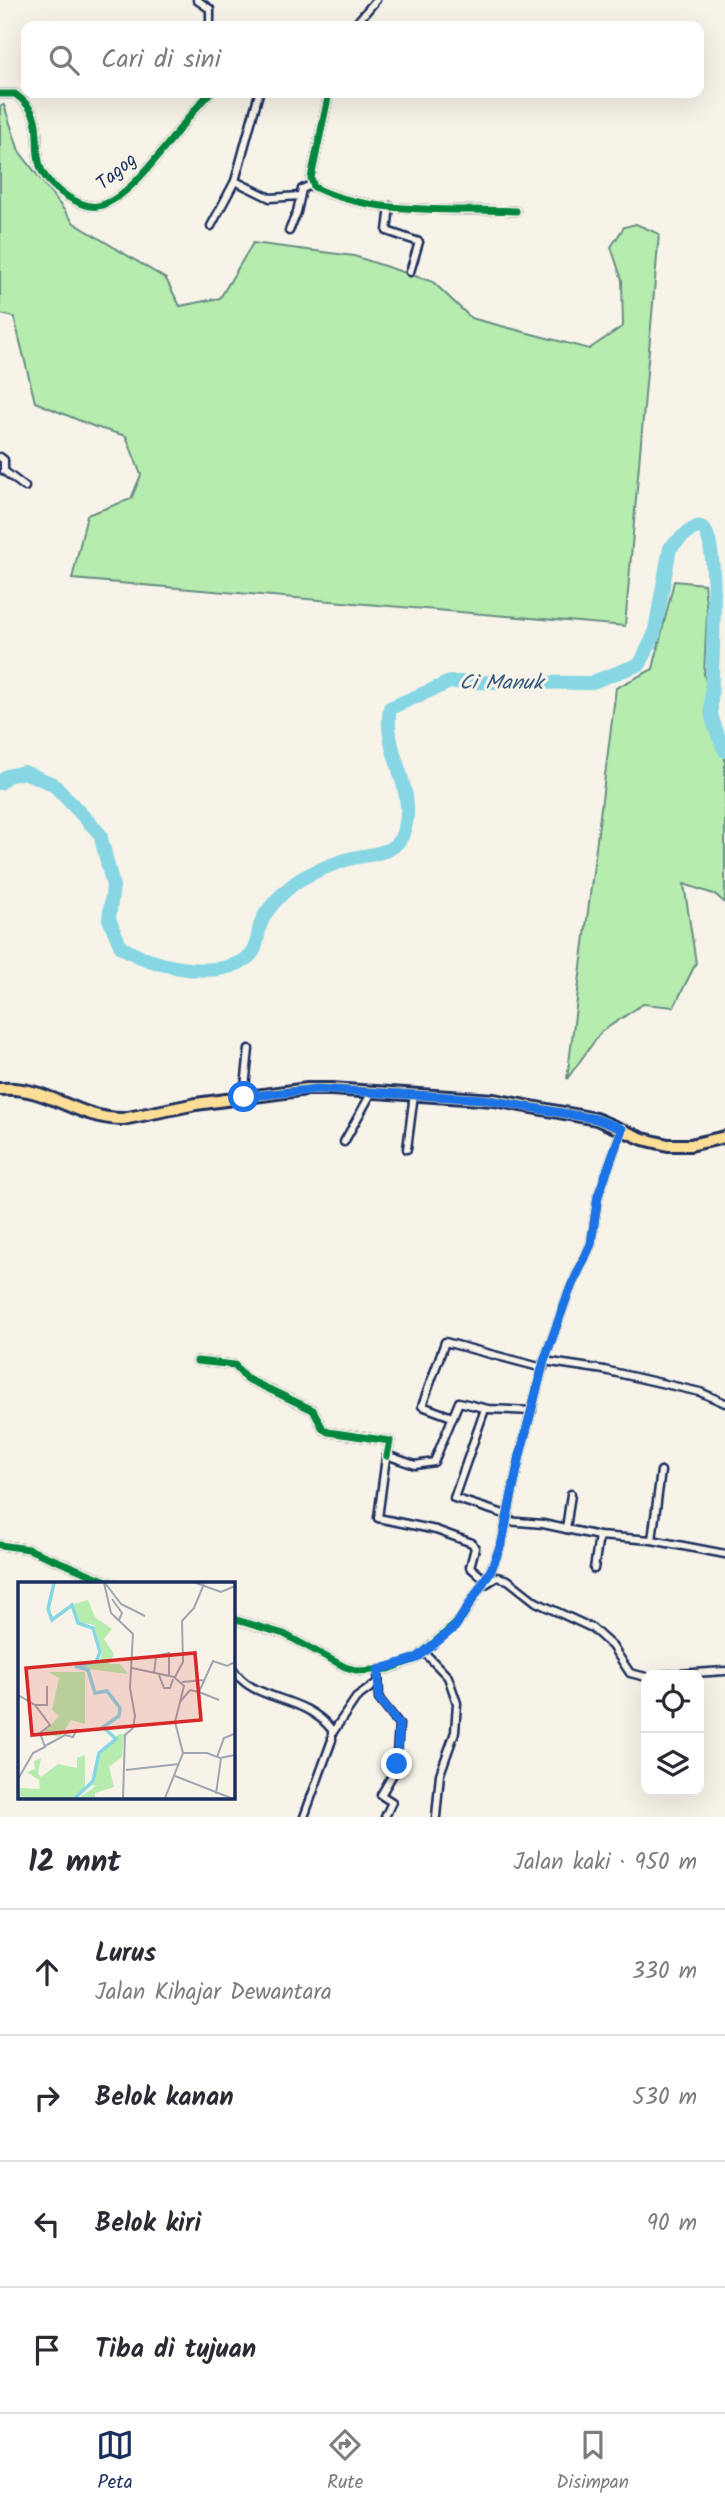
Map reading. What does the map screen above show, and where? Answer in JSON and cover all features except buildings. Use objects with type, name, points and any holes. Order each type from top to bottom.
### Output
[{"type":"main road","points":[[0,1089],[29,1088],[83,1113],[115,1119],[307,1089],[414,1094],[494,1100],[596,1119],[643,1139],[668,1145],[690,1145],[725,1137]]},
{"type":"street","points":[[197,0],[211,9],[210,21]]},
{"type":"street","points":[[358,21],[376,0]]},
{"type":"street","name":"Tagog","points":[[0,94],[15,94],[32,111],[38,125],[39,163],[52,185],[86,205],[98,206],[131,185],[206,98]]},
{"type":"street","points":[[211,226],[235,181],[258,98]]},
{"type":"street","points":[[311,185],[328,98]]},
{"type":"street","points":[[235,181],[273,199],[300,196]]},
{"type":"street","points":[[289,231],[303,186],[311,185],[345,198],[435,212],[461,209],[516,211]]},
{"type":"street","points":[[390,206],[387,232],[419,242],[410,272]]},
{"type":"street","points":[[0,457],[4,460],[4,471],[25,487]]},
{"type":"street","points":[[244,1097],[249,1049]]},
{"type":"street","points":[[344,1142],[372,1092]]},
{"type":"street","points":[[407,1149],[414,1094]]},
{"type":"street","points":[[234,1619],[284,1634],[345,1667],[378,1670],[406,1664],[425,1653],[455,1627],[500,1548],[544,1364],[568,1294],[591,1244],[598,1196],[622,1129]]},
{"type":"street","points":[[452,1417],[422,1406],[444,1342],[544,1364],[604,1370],[624,1377],[701,1392],[725,1403]]},
{"type":"street","points":[[197,1361],[235,1365],[246,1378],[313,1410],[323,1429],[328,1432],[390,1441],[378,1518],[436,1530],[474,1544],[470,1567],[484,1579]]},
{"type":"street","points":[[387,1456],[415,1465],[434,1462],[459,1402],[485,1409],[532,1411]]},
{"type":"street","points":[[485,1409],[454,1498],[506,1518],[599,1536],[652,1540],[725,1554]]},
{"type":"street","points":[[652,1540],[661,1471]]},
{"type":"street","points":[[566,1529],[571,1494]]},
{"type":"street","points":[[594,1569],[599,1536]]},
{"type":"street","points":[[0,1545],[28,1549],[109,1582]]},
{"type":"street","points":[[472,1596],[490,1579],[508,1580],[536,1602],[592,1628],[612,1646],[630,1673],[641,1676]]},
{"type":"street","points":[[425,1653],[448,1677],[457,1703],[455,1732],[439,1774],[436,1817]]},
{"type":"street","points":[[234,1670],[252,1688],[310,1709],[333,1732]]},
{"type":"street","points":[[378,1670],[379,1699],[399,1724],[396,1769],[381,1795],[392,1802],[385,1817]]},
{"type":"street","points":[[704,1672],[725,1671]]},
{"type":"street","points":[[304,1817],[333,1732],[356,1698],[377,1682]]},
{"type":"green space","points":[[4,105],[19,151],[74,223],[166,279],[180,306],[220,298],[253,243],[354,256],[433,282],[471,318],[589,349],[623,326],[622,280],[611,247],[624,227],[636,224],[659,234],[625,626],[72,579],[87,515],[131,499],[141,475],[126,436],[95,427],[35,402],[14,317],[0,314],[0,106]]},
{"type":"green space","points":[[674,581],[704,584],[707,613],[704,674],[725,750],[725,903],[716,895],[684,884],[696,963],[674,1007],[643,1004],[601,1032],[567,1079],[616,688],[653,669]]},
{"type":"waterway","name":"Ci Manuk","points":[[0,783],[7,776],[24,772],[53,784],[100,834],[113,886],[109,919],[121,947],[148,960],[179,968],[211,970],[239,963],[254,950],[261,923],[267,912],[295,883],[336,863],[390,849],[402,837],[407,813],[406,798],[391,739],[390,708],[450,682],[590,683],[640,664],[654,635],[670,548],[695,528],[704,530],[710,545],[714,603],[711,711],[725,751]]},
{"type":"cycle path","points":[[0,94],[15,94],[31,111],[35,119],[40,166],[48,180],[68,197],[94,206],[113,200],[128,189],[158,157],[205,98]]},
{"type":"cycle path","points":[[328,98],[311,178],[314,187],[361,203],[387,207],[516,211]]},
{"type":"cycle path","points":[[234,1619],[284,1634],[345,1667],[359,1671],[389,1669],[417,1658],[461,1619],[491,1570],[502,1542],[520,1455],[544,1361],[568,1294],[591,1244],[598,1196],[622,1129]]},
{"type":"cycle path","points":[[197,1361],[235,1365],[245,1378],[313,1410],[323,1429],[328,1432],[390,1441],[387,1456]]},
{"type":"cycle path","points":[[0,1545],[28,1549],[109,1582]]},
{"type":"route","points":[[244,1097],[317,1089],[483,1099],[585,1116],[622,1129],[598,1196],[591,1244],[568,1294],[544,1361],[510,1497],[502,1542],[491,1570],[472,1596],[469,1606],[455,1627],[417,1658],[406,1664],[378,1670],[377,1694],[399,1724],[397,1764]]}]
